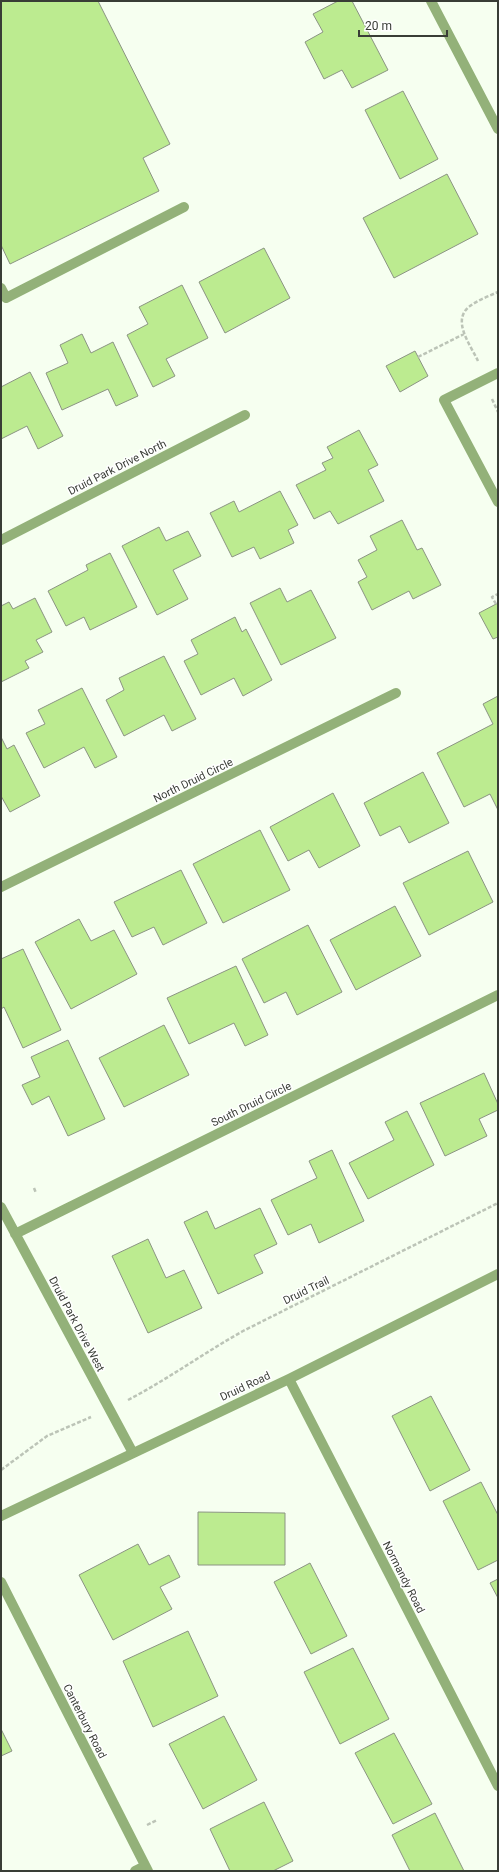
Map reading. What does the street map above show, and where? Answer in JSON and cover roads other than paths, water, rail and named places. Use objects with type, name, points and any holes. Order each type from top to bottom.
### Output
[{"type":"street","points":[[431,1],[498,129]]},
{"type":"street","points":[[1,288],[4,300],[184,207]]},
{"type":"street","points":[[498,373],[444,400],[498,502]]},
{"type":"street","name":"Druid Park Drive North","points":[[1,540],[245,415]]},
{"type":"street","name":"North Druid Circle","points":[[1,888],[396,693]]},
{"type":"street","name":"South Druid Circle","points":[[15,1234],[498,995]]},
{"type":"street","name":"Druid Park Drive West","points":[[1,1207],[133,1452]]},
{"type":"street","name":"Druid Road","points":[[1,1516],[288,1378],[498,1274]]},
{"type":"street","name":"Normandy Road","points":[[288,1378],[498,1786]]},
{"type":"street","name":"Canterbury Road","points":[[1,1582],[147,1868]]},
{"type":"street","points":[[135,1871],[147,1868]]}]
